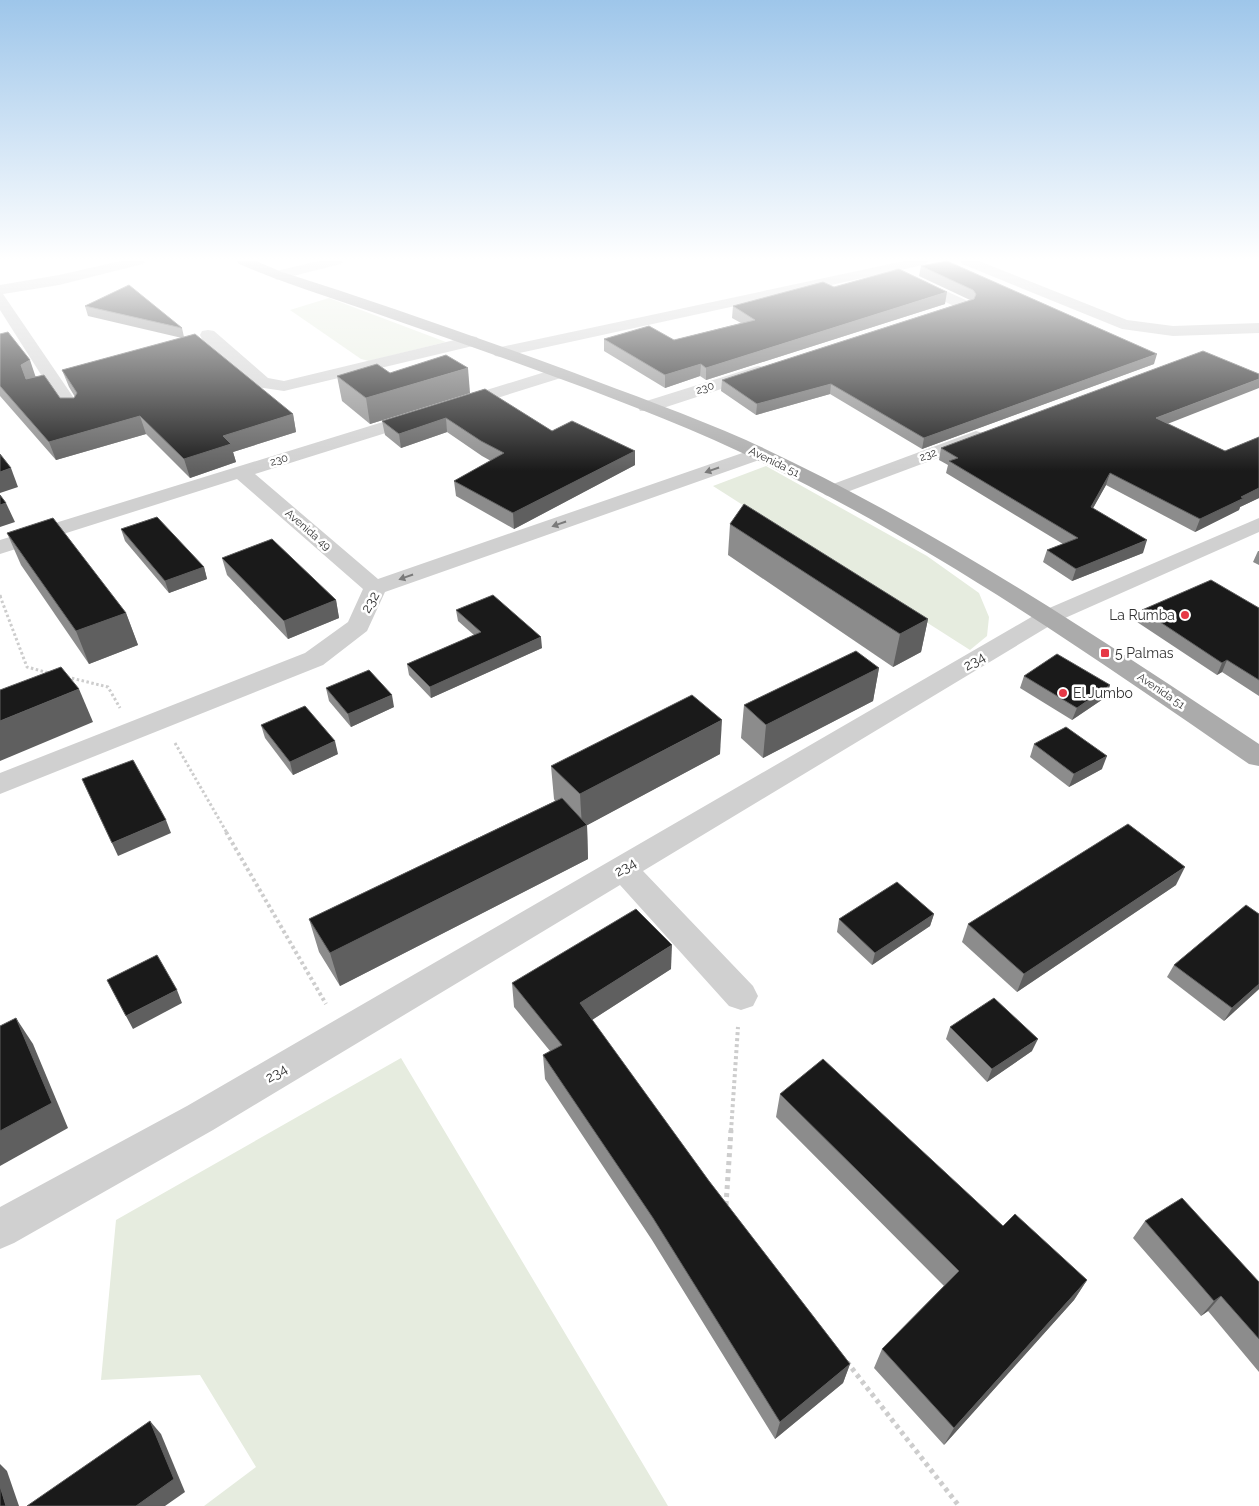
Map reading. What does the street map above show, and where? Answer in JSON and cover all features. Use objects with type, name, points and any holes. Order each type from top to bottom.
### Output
[{"type":"main road","name":"Avenida 51","points":[[440,331],[501,352],[703,428],[832,491],[915,537],[1048,617],[1105,653],[1259,757]]},
{"type":"street","points":[[22,331],[73,410]]},
{"type":"street","points":[[501,352],[596,331]]},
{"type":"street","points":[[1161,331],[1185,331]]},
{"type":"street","points":[[208,335],[263,383],[284,386],[471,342]]},
{"type":"street","name":"230","points":[[647,407],[777,365]]},
{"type":"street","name":"230","points":[[0,547],[558,373]]},
{"type":"street","name":"232","points":[[832,491],[989,432]]},
{"type":"street","name":"232","points":[[0,784],[314,659],[358,626],[375,588],[758,454]]},
{"type":"street","name":"Avenida 49","points":[[241,472],[375,588]]},
{"type":"street","name":"234","points":[[0,1229],[200,1118],[1048,617],[1259,524]]},
{"type":"street","points":[[623,869],[740,996]]},
{"type":"path","points":[[0,595],[27,668],[54,674]]},
{"type":"path","points":[[63,676],[108,687],[134,730]]},
{"type":"path","points":[[161,719],[343,1034]]},
{"type":"path","points":[[730,1211],[724,1204],[740,996]]},
{"type":"path","points":[[844,1359],[959,1506]]},
{"type":"shaded area","points":[[321,331],[417,331],[446,342],[369,361],[361,359]]},
{"type":"shaded area","points":[[766,466],[927,556],[979,593],[989,617],[987,636],[970,650],[713,486]]},
{"type":"shaded area","points":[[401,1058],[668,1506],[204,1506],[256,1467],[200,1375],[101,1380],[116,1220]]},
{"type":"building","points":[[631,331],[658,331],[674,340],[709,331],[822,331],[706,368],[701,364],[665,375],[604,339]]},
{"type":"building","points":[[874,331],[1106,331],[1157,354],[924,438],[831,384],[757,404],[722,380]]},
{"type":"building","points":[[8,332],[30,360],[21,365],[26,379],[44,375],[60,398],[74,398],[77,393],[62,370],[195,334],[293,414],[223,436],[231,444],[184,459],[140,416],[49,442],[0,386],[0,334]]},
{"type":"building","points":[[1203,351],[1259,374],[1259,379],[1156,418],[1225,451],[1259,437],[1259,488],[1241,497],[1244,498],[1200,519],[1110,473],[1091,507],[1147,540],[1076,569],[1047,550],[1078,538],[949,461],[958,458],[941,448]]},
{"type":"building","points":[[446,355],[468,368],[366,398],[337,376],[377,364],[390,373]]},
{"type":"building","points":[[485,389],[552,431],[572,421],[635,451],[513,513],[454,481],[504,453],[481,441],[446,418],[399,434],[382,421]]},
{"type":"building","points":[[0,454],[11,468],[0,472]]},
{"type":"building","points":[[0,495],[6,503],[0,505]]},
{"type":"building","points":[[744,504],[928,619],[900,634],[730,524]]},
{"type":"building","points":[[157,517],[204,567],[165,581],[121,529]]},
{"type":"building","points":[[53,518],[126,613],[76,631],[7,533]]},
{"type":"building","points":[[272,539],[336,600],[284,621],[222,558]]},
{"type":"building","points":[[1211,580],[1259,608],[1259,680],[1227,660],[1222,663],[1142,610]]},
{"type":"building","points":[[493,595],[541,637],[430,687],[407,664],[481,632],[456,610]]},
{"type":"building","points":[[856,651],[879,668],[766,725],[744,705]]},
{"type":"building","points":[[1057,654],[1110,685],[1077,708],[1024,676]]},
{"type":"building","points":[[61,667],[79,689],[0,721],[0,690]]},
{"type":"building","points":[[369,670],[392,695],[348,714],[326,688]]},
{"type":"building","points":[[692,695],[722,720],[580,794],[551,766]]},
{"type":"building","points":[[305,706],[335,741],[290,762],[261,725]]},
{"type":"building","points":[[1066,727],[1107,756],[1074,774],[1034,744]]},
{"type":"building","points":[[133,760],[166,820],[112,843],[82,779]]},
{"type":"building","points":[[562,798],[587,825],[330,953],[309,919]]},
{"type":"building","points":[[1128,824],[1185,867],[1024,974],[968,924]]},
{"type":"building","points":[[897,882],[934,914],[875,953],[839,919]]},
{"type":"building","points":[[1246,905],[1259,914],[1259,984],[1232,1008],[1174,965]]},
{"type":"building","points":[[636,909],[672,945],[580,1003],[709,1181],[850,1364],[780,1422],[653,1218],[543,1055],[562,1045],[512,983]]},
{"type":"building","points":[[157,955],[177,990],[126,1016],[107,980]]},
{"type":"building","points":[[994,998],[1038,1039],[992,1069],[950,1027]]},
{"type":"building","points":[[16,1018],[52,1103],[0,1131],[0,1026]]},
{"type":"building","points":[[823,1059],[1003,1226],[1015,1214],[1087,1280],[954,1428],[882,1349],[959,1271],[780,1094]]},
{"type":"building","points":[[1182,1198],[1259,1282],[1259,1339],[1221,1296],[1214,1301],[1145,1221]]},
{"type":"building","points":[[150,1421],[174,1479],[136,1506],[27,1506]]},
{"type":"building","points":[[0,1486],[6,1506],[0,1506]]},
{"type":"place","name":"La Rumba","points":[[1185,615]]},
{"type":"place","name":"5 Palmas","points":[[1105,653]]},
{"type":"place","name":"El Jumbo","points":[[1063,693]]}]
